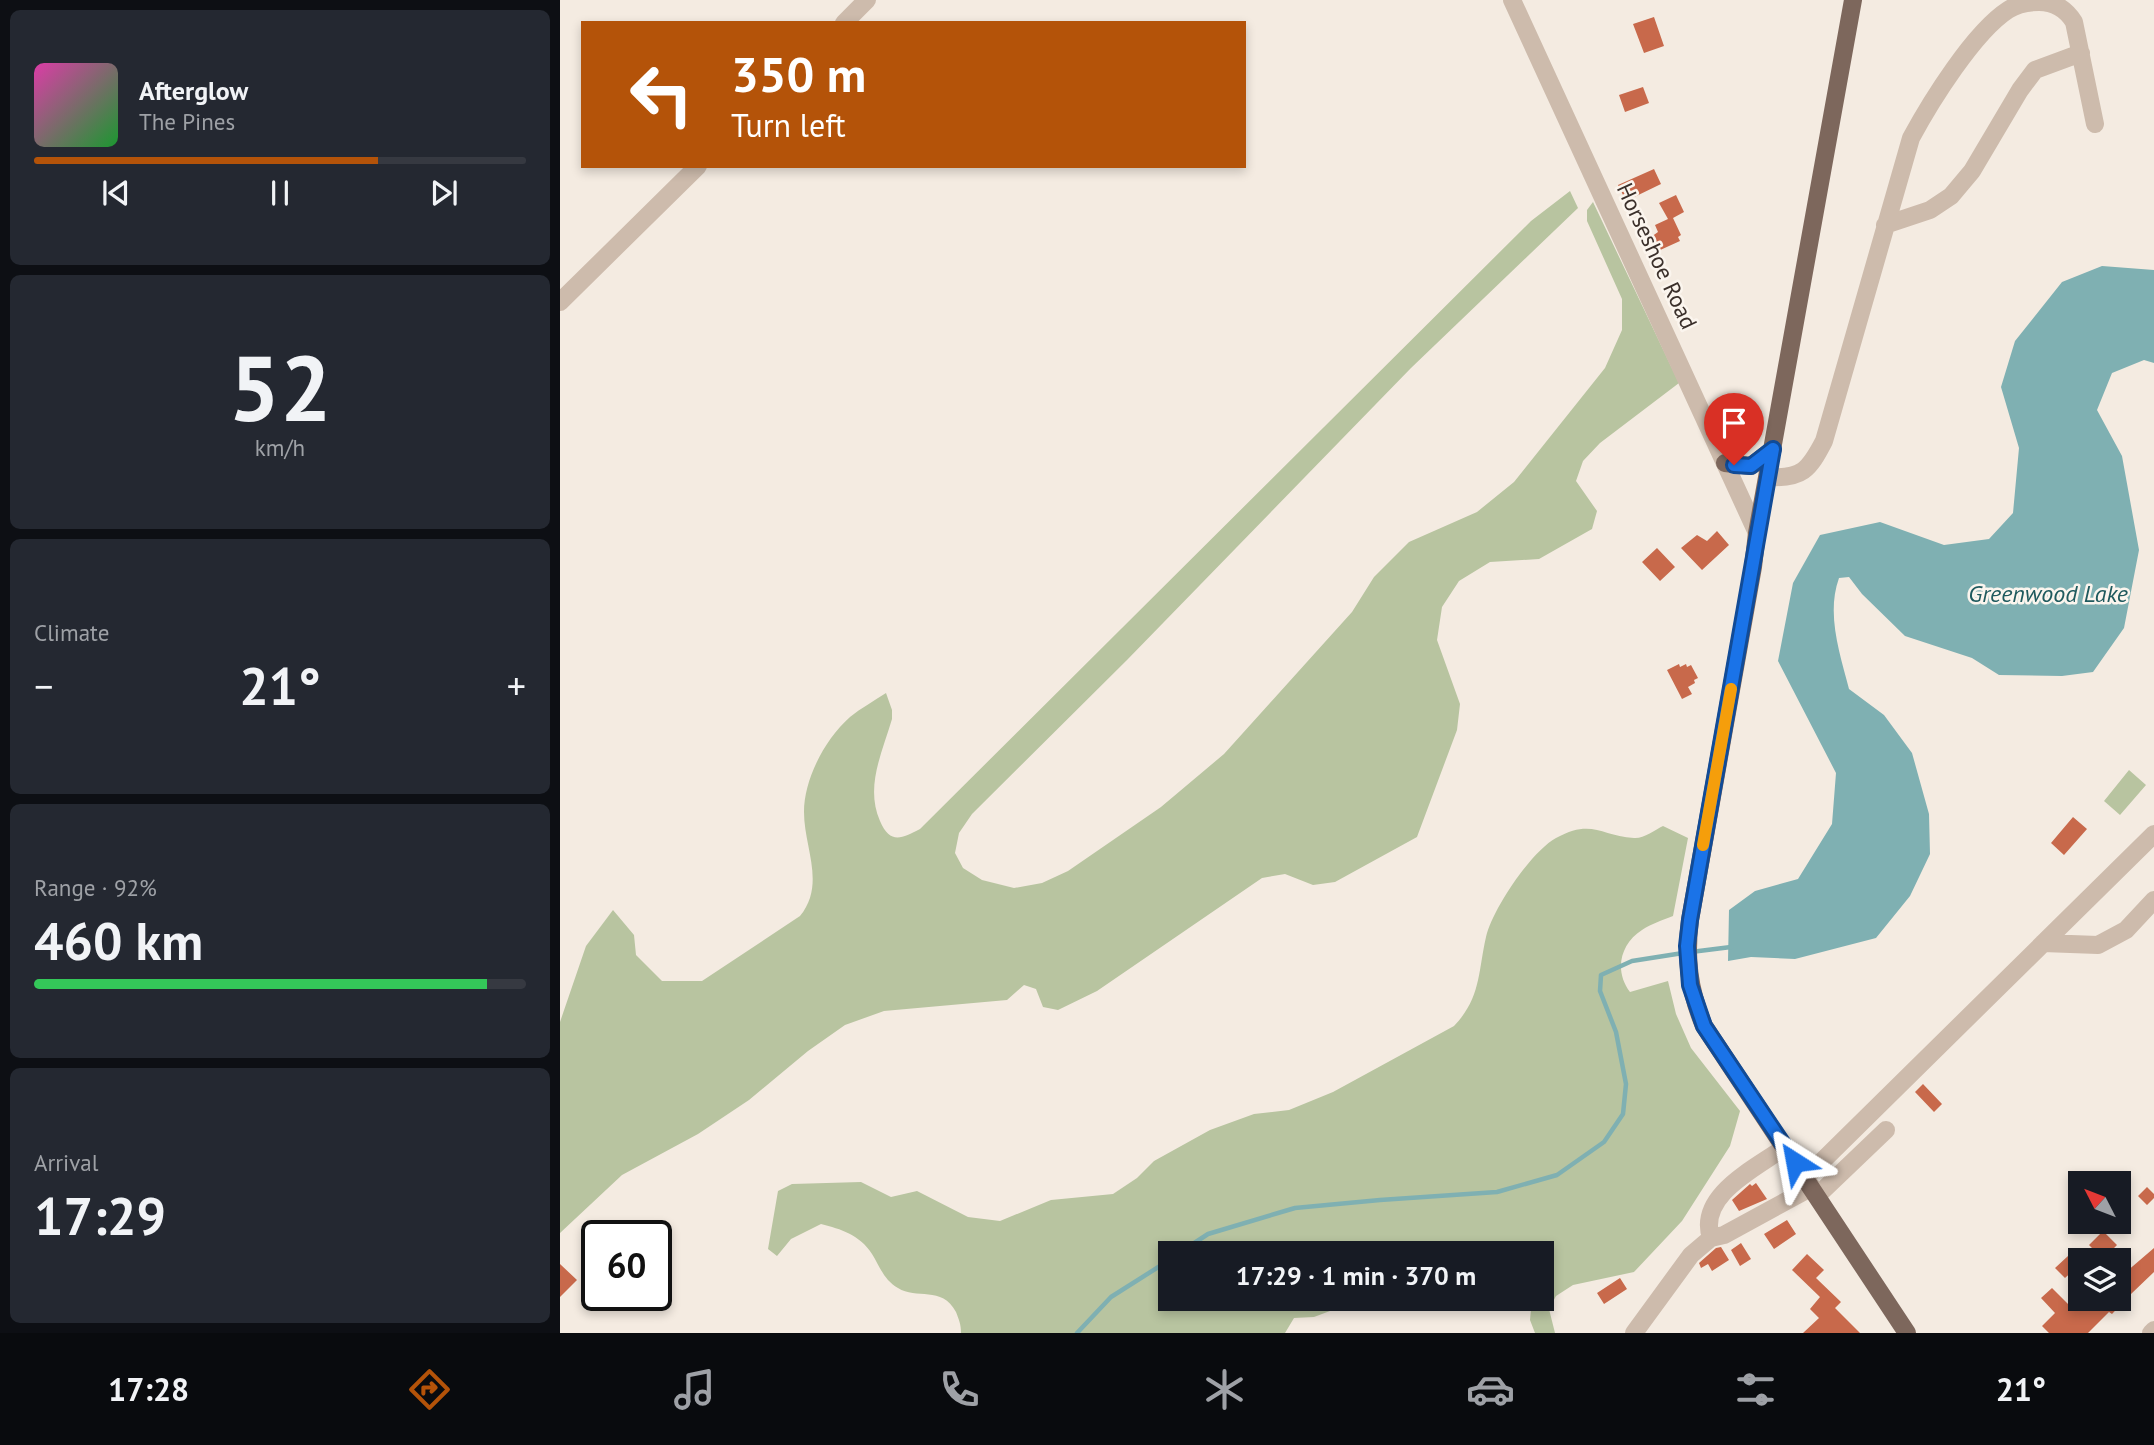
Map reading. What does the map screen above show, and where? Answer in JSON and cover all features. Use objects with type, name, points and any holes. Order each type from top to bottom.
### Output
[{"type":"main road","points":[[1853,0],[1757,533],[1690,920],[1687,958],[1690,985],[1704,1026],[1907,1333]]},
{"type":"main road","points":[[1726,463],[1751,466],[1773,449]]},
{"type":"street","points":[[846,21],[867,0]]},
{"type":"street","name":"Horseshoe Road","points":[[1512,0],[1757,533]]},
{"type":"street","points":[[1768,477],[1788,478],[1800,474],[1809,468],[1824,441],[1904,159],[1921,120],[1950,75],[1997,19],[2009,9],[2031,2],[2056,5],[2068,13],[2074,22],[2095,124]]},
{"type":"street","points":[[1885,225],[1930,210],[1951,196],[1972,171],[2020,90],[2035,70],[2081,53]]},
{"type":"street","points":[[560,302],[696,168]]},
{"type":"street","points":[[1812,1187],[2043,943],[2154,834]]},
{"type":"street","points":[[2043,943],[2098,945],[2126,930],[2154,900]]},
{"type":"street","points":[[1634,1333],[1691,1255],[1711,1238],[1724,1235],[1812,1187],[1886,1130]]},
{"type":"street","points":[[1711,1238],[1707,1226],[1713,1204],[1723,1192],[1785,1147]]},
{"type":"green space","points":[[1570,191],[1578,208],[1411,368],[1127,660],[972,814],[959,833],[955,853],[963,868],[982,880],[1014,888],[1042,883],[1068,871],[1161,807],[1224,754],[1352,612],[1374,577],[1409,542],[1477,512],[1514,482],[1605,368],[1622,330],[1622,299],[1587,221],[1587,210],[1593,202],[1679,383],[1600,443],[1583,461],[1576,481],[1597,511],[1592,529],[1539,559],[1490,562],[1459,581],[1442,607],[1437,640],[1460,704],[1457,730],[1417,837],[1335,882],[1313,885],[1285,874],[1262,878],[1097,991],[1058,1010],[1043,1007],[1036,989],[1024,985],[1007,1000],[884,1011],[845,1025],[808,1051],[749,1100],[698,1134],[622,1175],[560,1233],[560,1022],[586,946],[613,910],[634,935],[636,955],[662,981],[702,981],[800,916],[812,891],[812,866],[804,812],[812,773],[824,748],[841,726],[886,693],[892,719],[877,770],[874,796],[876,808],[884,828],[892,836],[902,837],[920,829],[1531,221]]},
{"type":"green space","points":[[2129,770],[2146,785],[2120,815],[2104,801]]},
{"type":"green space","points":[[1663,826],[1688,838],[1673,916],[1646,928],[1635,936],[1624,950],[1621,967],[1625,984],[1630,992],[1668,981],[1676,1014],[1691,1048],[1740,1111],[1730,1146],[1682,1221],[1634,1272],[1573,1285],[1554,1300],[1554,1241],[1158,1241],[1158,1311],[1330,1311],[1314,1317],[1294,1318],[1285,1333],[961,1333],[958,1317],[950,1304],[936,1296],[905,1291],[893,1285],[867,1247],[856,1237],[843,1231],[821,1224],[791,1239],[777,1256],[768,1249],[778,1191],[792,1184],[861,1182],[891,1197],[917,1191],[968,1217],[1000,1221],[1051,1200],[1113,1194],[1137,1178],[1154,1161],[1210,1130],[1254,1114],[1289,1110],[1333,1092],[1454,1026],[1463,1016],[1474,995],[1486,937],[1496,911],[1514,882],[1546,845],[1579,829],[1623,837],[1645,836]]},
{"type":"green space","points":[[1531,1311],[1550,1311],[1555,1333],[1535,1333],[1530,1320]]},
{"type":"water","name":"Greenwood Lake","points":[[2102,266],[2154,270],[2154,363],[2144,360],[2112,373],[2097,410],[2122,456],[2139,550],[2124,628],[2093,672],[2062,676],[1999,675],[1972,658],[1905,636],[1862,594],[1849,577],[1839,578],[1835,592],[1834,620],[1849,689],[1884,715],[1912,753],[1929,814],[1930,854],[1910,896],[1876,938],[1795,959],[1751,957],[1728,961],[1729,910],[1755,891],[1798,879],[1832,824],[1836,773],[1778,661],[1793,583],[1820,535],[1880,522],[1944,545],[1989,539],[2013,513],[2019,448],[2001,387],[2015,341],[2062,282]]},
{"type":"building","points":[[1654,17],[1664,46],[1644,53],[1633,24]]},
{"type":"building","points":[[1643,87],[1649,103],[1625,112],[1619,95]]},
{"type":"building","points":[[1654,169],[1661,184],[1626,201],[1618,185]]},
{"type":"building","points":[[1676,195],[1684,212],[1673,218],[1681,235],[1678,237],[1680,241],[1658,251],[1651,237],[1658,232],[1655,225],[1668,219],[1659,203]]},
{"type":"building","points":[[1717,531],[1729,545],[1702,570],[1681,548],[1697,535],[1707,541]]},
{"type":"building","points":[[1657,548],[1675,567],[1660,581],[1642,562]]},
{"type":"building","points":[[1679,664],[1680,667],[1691,665],[1698,678],[1688,687],[1692,694],[1682,699],[1667,670]]},
{"type":"building","points":[[2073,817],[2087,829],[2064,855],[2051,843]]},
{"type":"building","points":[[1923,1084],[1942,1104],[1934,1112],[1915,1092]]},
{"type":"building","points":[[1756,1183],[1767,1199],[1739,1211],[1732,1200],[1750,1184],[1752,1186]]},
{"type":"building","points":[[2147,1187],[2154,1194],[2154,1198],[2147,1205],[2138,1196]]},
{"type":"building","points":[[1787,1220],[1796,1234],[1774,1249],[1764,1234]]},
{"type":"building","points":[[2100,1234],[2106,1234],[2117,1245],[2114,1248],[2092,1248],[2089,1245]]},
{"type":"building","points":[[1741,1243],[1751,1259],[1740,1266],[1731,1250]]},
{"type":"building","points":[[1721,1247],[1729,1260],[1712,1271],[1708,1264],[1701,1268],[1699,1263],[1716,1248]]},
{"type":"building","points":[[2154,1248],[2154,1272],[2131,1294],[2131,1268]]},
{"type":"building","points":[[1807,1254],[1824,1270],[1816,1278],[1841,1302],[1835,1308],[1860,1333],[1803,1333],[1819,1318],[1810,1309],[1820,1297],[1792,1270]]},
{"type":"building","points":[[2068,1256],[2068,1275],[2065,1278],[2055,1268]]},
{"type":"building","points":[[560,1264],[577,1280],[560,1297]]},
{"type":"building","points":[[1620,1278],[1627,1289],[1604,1304],[1597,1293]]},
{"type":"building","points":[[2052,1288],[2068,1304],[2068,1311],[2115,1311],[2112,1314],[2109,1312],[2088,1333],[2049,1333],[2042,1326],[2055,1313],[2041,1298]]},
{"type":"waterway","points":[[1691,952],[1731,947]]},
{"type":"waterway","points":[[1197,1241],[1208,1234],[1295,1208],[1497,1192],[1557,1175],[1604,1142],[1623,1114],[1626,1084],[1616,1032],[1600,991],[1601,975],[1632,961],[1683,953]]},
{"type":"waterway","points":[[1077,1333],[1111,1297],[1158,1267]]},
{"type":"slow traffic","points":[[1703,845],[1731,689]]},
{"type":"route","points":[[1734,465],[1751,466],[1773,449],[1690,920],[1687,958],[1690,985],[1704,1026],[1795,1162]]}]
